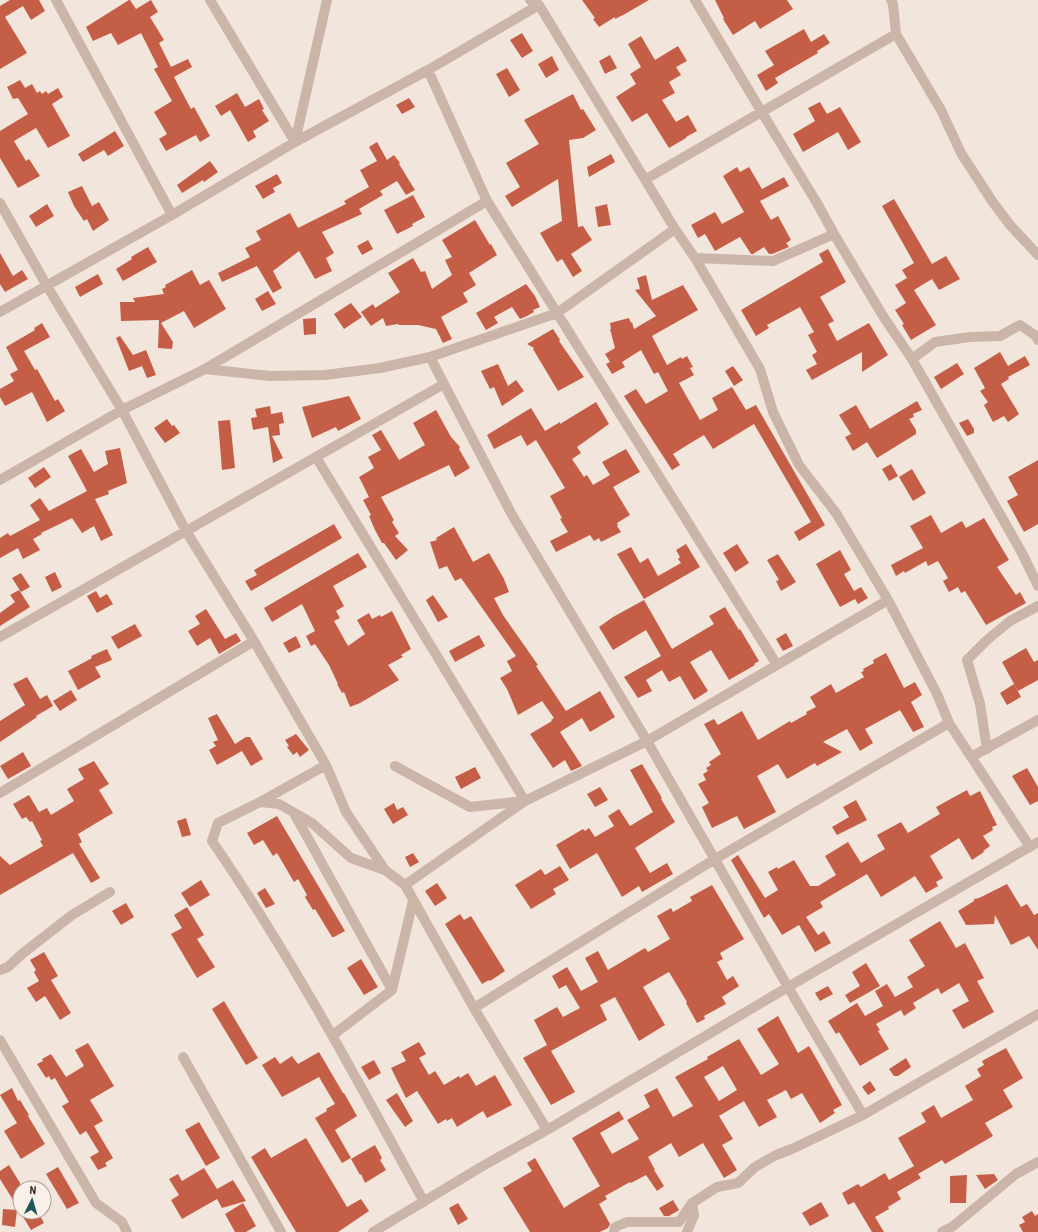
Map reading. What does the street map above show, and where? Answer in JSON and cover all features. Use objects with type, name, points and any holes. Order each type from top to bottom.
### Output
[{"type":"street","points":[[56,0],[172,215]]},
{"type":"street","points":[[210,0],[295,142]]},
{"type":"street","points":[[295,142],[327,0]]},
{"type":"street","points":[[373,1232],[481,1167],[547,1130],[788,987],[1034,844],[971,757],[949,723],[937,694],[888,600],[836,513],[799,465],[773,412],[760,369],[695,258],[675,229],[539,5],[530,0]]},
{"type":"street","points":[[695,0],[883,316],[912,359],[1022,552],[1038,586]]},
{"type":"street","points":[[891,0],[893,4],[896,34],[941,110],[961,153],[1010,224],[1038,255]]},
{"type":"street","points":[[0,312],[172,215],[295,142],[428,70],[539,5]]},
{"type":"street","points":[[646,179],[896,34]]},
{"type":"street","points":[[428,70],[487,200],[777,666]]},
{"type":"street","points":[[0,480],[122,410],[205,369],[487,200]]},
{"type":"street","points":[[0,203],[47,286],[122,410],[186,531],[254,641],[326,765],[346,812],[385,870]]},
{"type":"street","points":[[205,369],[271,376],[325,375],[380,368],[430,357],[557,313],[675,229]]},
{"type":"street","points":[[695,258],[773,261],[834,234]]},
{"type":"street","points":[[912,359],[935,342],[1000,336],[1020,325],[1036,336],[1038,340]]},
{"type":"street","points":[[430,357],[510,513],[647,741],[863,1115]]},
{"type":"street","points":[[0,637],[444,384]]},
{"type":"street","points":[[316,456],[525,801]]},
{"type":"street","points":[[405,884],[525,801],[647,741],[888,600]]},
{"type":"street","points":[[987,749],[980,704],[967,660],[987,640],[1010,621],[1038,606]]},
{"type":"street","points":[[0,792],[254,641]]},
{"type":"street","points":[[971,757],[1038,720]]},
{"type":"street","points":[[474,1008],[715,859],[949,723]]},
{"type":"street","points":[[326,765],[260,802],[218,823],[212,841],[286,956],[333,1035],[424,1202]]},
{"type":"street","points":[[395,766],[470,807],[525,801]]},
{"type":"street","points":[[260,802],[279,804],[312,823],[351,858],[385,870],[405,884],[413,901],[474,1008],[547,1130]]},
{"type":"street","points":[[294,813],[392,990]]},
{"type":"street","points":[[0,970],[8,967],[22,954],[72,916],[110,892]]},
{"type":"street","points":[[333,1035],[392,990],[413,901]]},
{"type":"street","points":[[614,1232],[615,1227],[627,1222],[679,1222],[692,1203],[717,1186],[738,1183],[756,1167],[774,1156],[863,1115],[1038,1014]]},
{"type":"street","points":[[0,1040],[96,1202],[122,1222],[127,1232]]},
{"type":"street","points":[[183,1057],[281,1232]]},
{"type":"street","points":[[942,1232],[952,1227],[1016,1174],[1038,1162]]},
{"type":"street","points":[[687,1232],[694,1215],[692,1203]]},
{"type":"building","points":[[10,0],[39,0],[45,11],[31,20],[23,6],[5,17],[27,53],[0,69],[0,6]]},
{"type":"building","points":[[129,0],[136,9],[151,0],[158,12],[150,17],[164,40],[159,43],[171,67],[188,59],[192,67],[174,77],[191,109],[194,107],[210,136],[200,142],[196,135],[166,151],[159,139],[167,134],[154,112],[172,101],[154,69],[158,67],[141,33],[118,45],[111,33],[93,41],[86,27]]},
{"type":"building","points":[[582,0],[649,0],[599,27],[593,19],[595,18]]},
{"type":"building","points":[[715,0],[787,0],[793,9],[760,29],[755,21],[733,35],[723,19],[724,18]]},
{"type":"building","points":[[804,29],[811,42],[824,34],[830,43],[817,51],[818,53],[775,78],[778,83],[766,91],[757,75],[774,65],[765,51]]},
{"type":"building","points":[[522,33],[533,51],[522,58],[510,40]]},
{"type":"building","points":[[641,36],[655,60],[678,46],[687,61],[676,67],[681,75],[669,82],[675,93],[662,100],[676,122],[688,115],[697,131],[669,148],[647,113],[632,122],[616,97],[636,84],[630,74],[641,67],[628,44]]},
{"type":"building","points":[[610,55],[617,68],[605,74],[599,61]]},
{"type":"building","points":[[552,56],[559,70],[546,78],[538,64]]},
{"type":"building","points":[[507,68],[520,90],[509,97],[496,74]]},
{"type":"building","points":[[20,80],[25,88],[32,84],[37,93],[40,91],[42,94],[46,91],[48,94],[58,88],[63,97],[52,104],[70,136],[48,148],[36,128],[14,141],[26,161],[29,159],[40,176],[18,188],[0,158],[0,131],[28,114],[18,98],[13,99],[7,87]]},
{"type":"building","points":[[237,93],[245,107],[259,99],[264,109],[262,110],[269,121],[253,131],[256,137],[248,142],[230,110],[221,116],[215,106]]},
{"type":"building","points":[[573,94],[581,110],[583,109],[596,130],[583,138],[569,140],[578,227],[583,226],[592,240],[571,254],[582,271],[573,277],[562,259],[557,262],[540,233],[562,221],[558,179],[512,207],[505,196],[520,187],[506,163],[539,144],[524,120]]},
{"type":"building","points":[[409,98],[415,107],[402,114],[396,105]]},
{"type":"building","points":[[820,102],[827,114],[840,107],[861,142],[848,150],[838,132],[803,152],[793,134],[815,121],[808,108]]},
{"type":"building","points":[[115,131],[124,146],[108,156],[104,150],[83,162],[78,154]]},
{"type":"building","points":[[377,142],[387,160],[394,155],[415,190],[406,195],[397,181],[380,191],[383,195],[359,209],[362,214],[322,232],[334,253],[326,258],[332,271],[315,279],[299,251],[273,271],[282,288],[273,293],[257,266],[222,282],[218,273],[250,257],[245,248],[261,240],[256,231],[290,213],[298,228],[346,204],[344,201],[369,187],[360,170],[377,161],[369,147]]},
{"type":"building","points":[[611,154],[615,162],[589,177],[587,167]]},
{"type":"building","points":[[210,161],[218,172],[204,182],[203,180],[182,193],[177,185]]},
{"type":"building","points":[[737,167],[740,172],[749,167],[762,189],[784,177],[789,186],[760,201],[771,220],[778,216],[791,240],[786,243],[789,247],[769,254],[764,247],[751,254],[740,237],[715,251],[705,234],[698,238],[691,225],[715,212],[722,224],[744,212],[723,176]]},
{"type":"building","points":[[277,174],[282,183],[273,188],[275,192],[263,199],[255,186]]},
{"type":"building","points":[[82,186],[92,206],[99,202],[109,220],[93,231],[87,219],[84,221],[74,206],[68,192]]},
{"type":"building","points":[[413,195],[425,217],[412,224],[413,226],[397,234],[384,210]]},
{"type":"building","points":[[894,199],[932,264],[946,256],[960,279],[939,290],[932,279],[914,290],[936,325],[911,340],[902,325],[904,324],[895,310],[906,303],[895,285],[907,278],[902,270],[914,263],[882,206]]},
{"type":"building","points":[[47,204],[54,216],[36,227],[29,216]]},
{"type":"building","points":[[607,204],[611,225],[598,227],[595,207]]},
{"type":"building","points":[[475,220],[497,255],[469,273],[476,285],[463,293],[468,302],[441,317],[452,339],[443,343],[436,329],[418,325],[398,324],[386,326],[383,318],[371,326],[361,312],[373,304],[375,308],[400,292],[388,273],[413,258],[421,272],[425,271],[432,289],[452,275],[445,260],[452,257],[442,240]]},
{"type":"building","points":[[368,240],[373,249],[362,255],[357,246]]},
{"type":"building","points":[[148,247],[157,262],[123,281],[116,269],[132,259],[131,257]]},
{"type":"building","points":[[828,249],[846,282],[820,297],[834,321],[828,324],[837,341],[869,323],[888,355],[862,372],[862,352],[812,380],[806,370],[817,364],[812,355],[817,352],[808,335],[814,332],[800,307],[767,325],[769,328],[756,336],[741,310],[823,262],[819,254]]},
{"type":"building","points":[[0,253],[13,276],[22,270],[28,279],[5,292],[0,284]]},
{"type":"building","points":[[192,270],[200,285],[209,280],[226,309],[194,328],[184,311],[161,323],[173,342],[172,349],[158,348],[159,320],[121,321],[120,302],[135,302],[133,298],[164,294],[162,289],[166,287],[165,285]]},
{"type":"building","points":[[98,274],[103,284],[80,297],[75,287]]},
{"type":"building","points":[[646,275],[652,300],[683,285],[698,310],[652,336],[667,365],[681,357],[682,359],[687,356],[693,367],[690,368],[694,375],[679,383],[700,420],[718,410],[712,398],[732,387],[746,410],[756,405],[825,525],[799,541],[794,532],[811,522],[754,424],[713,449],[704,435],[673,454],[680,465],[672,470],[624,396],[636,389],[646,404],[668,391],[658,372],[654,374],[641,350],[622,362],[625,367],[612,374],[606,364],[610,362],[605,354],[615,348],[610,323],[629,318],[634,329],[656,316],[635,290],[640,289],[637,278]]},
{"type":"building","points":[[526,284],[535,296],[540,307],[533,310],[534,312],[520,319],[512,307],[494,317],[498,323],[486,330],[476,313]]},
{"type":"building","points":[[268,291],[276,304],[262,311],[255,299]]},
{"type":"building","points":[[351,303],[362,317],[344,329],[334,314]]},
{"type":"building","points":[[316,318],[316,334],[304,335],[303,319]]},
{"type":"building","points":[[42,323],[50,337],[24,351],[35,370],[37,369],[55,401],[58,399],[65,411],[47,422],[32,392],[5,406],[0,397],[0,389],[14,381],[10,374],[18,370],[6,347],[35,330],[34,328]]},
{"type":"building","points":[[553,329],[560,340],[559,341],[584,377],[558,391],[533,349],[534,348],[527,344]]},
{"type":"building","points":[[120,336],[133,355],[146,350],[156,375],[147,378],[142,366],[129,371],[116,338]]},
{"type":"building","points":[[1000,352],[1008,366],[1025,356],[1030,365],[1008,377],[1009,379],[1001,384],[1019,414],[1008,422],[1004,416],[993,422],[984,405],[988,402],[980,391],[985,388],[974,368]]},
{"type":"building","points":[[957,363],[964,374],[941,389],[934,377]]},
{"type":"building","points":[[498,364],[508,386],[516,380],[524,391],[502,406],[494,387],[490,389],[481,371]]},
{"type":"building","points":[[733,366],[743,380],[734,386],[725,371]]},
{"type":"building","points":[[349,396],[361,419],[338,431],[336,427],[312,438],[302,407]]},
{"type":"building","points":[[917,401],[922,410],[913,414],[914,417],[909,419],[916,430],[916,434],[877,458],[867,442],[853,451],[845,437],[851,434],[839,415],[856,405],[870,429]]},
{"type":"building","points":[[596,402],[609,424],[577,447],[581,453],[572,459],[584,477],[587,475],[593,485],[610,475],[602,462],[626,449],[640,472],[613,487],[630,515],[617,523],[617,526],[621,532],[601,542],[599,538],[594,541],[590,535],[556,552],[550,541],[568,532],[560,519],[562,518],[550,496],[565,488],[536,440],[527,446],[521,435],[494,449],[487,435],[531,408],[545,431],[560,422],[560,424]]},
{"type":"building","points":[[270,406],[271,414],[282,412],[284,423],[279,424],[280,435],[272,436],[283,458],[273,463],[268,427],[253,430],[251,418],[257,417],[255,409]]},
{"type":"building","points":[[436,410],[451,437],[460,447],[459,449],[470,468],[455,477],[449,465],[381,497],[394,520],[392,522],[399,533],[395,536],[408,550],[396,560],[384,543],[382,543],[375,530],[369,516],[371,515],[363,500],[369,497],[359,477],[374,468],[368,457],[381,450],[372,435],[381,430],[399,460],[425,445],[413,423]]},
{"type":"building","points":[[167,419],[180,433],[165,443],[154,428]]},
{"type":"building","points":[[968,419],[974,429],[974,433],[967,436],[959,423]]},
{"type":"building","points":[[230,420],[235,468],[222,470],[218,421]]},
{"type":"building","points":[[120,448],[127,483],[108,491],[109,494],[95,499],[113,535],[101,541],[94,526],[82,533],[72,518],[41,533],[42,534],[33,539],[40,550],[23,559],[18,548],[0,558],[0,538],[8,533],[10,536],[40,520],[30,505],[40,498],[49,511],[87,491],[68,456],[81,449],[94,472],[108,464],[105,451]]},
{"type":"building","points":[[1038,460],[1038,524],[1024,532],[1007,501],[1018,495],[1008,477]]},
{"type":"building","points":[[891,464],[898,476],[889,481],[882,469]]},
{"type":"building","points":[[44,467],[51,477],[35,488],[28,478]]},
{"type":"building","points":[[912,469],[926,493],[913,501],[899,477]]},
{"type":"building","points":[[931,515],[941,533],[962,521],[966,528],[984,518],[1009,560],[997,567],[1016,595],[1020,592],[1026,603],[986,625],[965,591],[961,593],[958,587],[949,592],[943,581],[948,578],[938,561],[928,566],[926,561],[905,573],[904,571],[896,576],[891,565],[923,548],[910,526]]},
{"type":"building","points":[[334,524],[342,538],[251,591],[245,581],[257,575],[254,570]]},
{"type":"building","points":[[454,527],[473,562],[489,553],[504,579],[509,592],[494,598],[503,615],[538,665],[536,666],[566,711],[600,691],[615,717],[590,732],[582,718],[560,732],[582,766],[571,771],[565,760],[553,768],[530,734],[552,721],[551,720],[554,718],[542,701],[518,715],[507,689],[500,678],[512,671],[507,661],[516,656],[461,578],[455,581],[447,566],[439,569],[430,542],[437,540],[436,538]]},
{"type":"building","points":[[686,544],[700,567],[644,599],[617,554],[631,547],[640,563],[648,558],[658,576],[681,563],[678,559],[680,557],[676,550]]},
{"type":"building","points":[[737,544],[749,563],[735,572],[723,553]]},
{"type":"building","points":[[840,550],[851,570],[844,574],[854,591],[861,587],[868,598],[858,604],[855,599],[840,607],[816,564]]},
{"type":"building","points":[[358,553],[367,567],[333,586],[344,606],[336,611],[340,618],[334,621],[348,646],[365,634],[357,620],[369,613],[372,619],[380,615],[381,617],[392,611],[411,649],[401,655],[403,657],[388,665],[399,680],[360,703],[350,707],[344,692],[342,693],[337,684],[329,665],[315,644],[311,646],[306,636],[315,631],[302,604],[272,622],[264,608]]},
{"type":"building","points":[[778,554],[796,582],[781,591],[776,581],[779,580],[767,560]]},
{"type":"building","points":[[55,572],[62,587],[52,592],[45,577]]},
{"type":"building","points":[[21,573],[30,587],[21,592],[12,578]]},
{"type":"building","points":[[19,590],[30,607],[0,626],[0,613],[15,602],[10,595]]},
{"type":"building","points":[[96,591],[100,598],[107,594],[113,604],[97,613],[87,596]]},
{"type":"building","points":[[433,595],[448,617],[438,622],[426,600]]},
{"type":"building","points":[[644,600],[672,649],[714,624],[709,616],[725,607],[759,661],[754,664],[755,665],[729,680],[711,650],[690,662],[708,691],[694,700],[680,676],[669,682],[662,670],[646,680],[652,691],[638,698],[624,677],[661,656],[646,630],[613,650],[599,627],[613,617]]},
{"type":"building","points":[[206,609],[225,639],[236,633],[241,641],[219,654],[210,638],[197,646],[188,631],[200,624],[195,616]]},
{"type":"building","points":[[135,624],[142,636],[118,649],[111,637]]},
{"type":"building","points":[[786,633],[793,646],[783,651],[776,639]]},
{"type":"building","points":[[479,635],[485,646],[455,662],[449,651]]},
{"type":"building","points":[[296,636],[301,647],[289,653],[283,643]]},
{"type":"building","points":[[1026,648],[1034,662],[1038,660],[1038,680],[1018,691],[1002,662]]},
{"type":"building","points":[[107,649],[112,660],[95,667],[101,677],[78,690],[68,671],[92,658],[91,656]]},
{"type":"building","points":[[886,653],[904,688],[915,682],[922,695],[911,702],[924,727],[913,732],[900,710],[865,729],[873,743],[860,751],[847,729],[823,742],[842,752],[817,766],[815,763],[787,779],[778,764],[757,776],[776,812],[744,829],[737,816],[712,828],[702,807],[709,803],[698,784],[706,780],[703,774],[708,771],[706,768],[711,765],[709,762],[721,754],[704,724],[714,719],[718,725],[742,711],[758,740],[790,721],[791,723],[807,714],[806,712],[816,707],[810,697],[831,684],[836,693],[864,677],[861,672],[864,671],[863,669],[874,663],[873,660]]},
{"type":"building","points":[[27,677],[40,699],[47,695],[53,706],[36,716],[37,717],[0,742],[0,721],[25,705],[13,684]]},
{"type":"building","points":[[1014,684],[1021,697],[1007,705],[1000,693]]},
{"type":"building","points":[[71,690],[77,700],[60,711],[53,701]]},
{"type":"building","points":[[217,714],[235,744],[246,737],[250,737],[263,759],[251,766],[242,751],[217,765],[209,750],[216,746],[213,742],[218,740],[208,718]]},
{"type":"building","points":[[296,734],[309,750],[300,757],[297,752],[293,755],[287,747],[289,746],[285,740]]},
{"type":"building","points":[[23,752],[31,766],[8,779],[0,766]]},
{"type":"building","points":[[94,761],[109,784],[99,790],[113,813],[78,834],[82,842],[79,844],[100,878],[91,883],[73,853],[0,895],[0,856],[10,865],[43,846],[40,841],[42,840],[32,821],[30,822],[26,817],[22,819],[13,804],[29,795],[39,812],[47,808],[51,815],[74,801],[67,789],[84,779],[78,769]]},
{"type":"building","points":[[642,764],[675,822],[635,848],[650,873],[667,863],[673,874],[642,892],[639,886],[622,897],[597,853],[570,869],[556,845],[583,829],[585,831],[589,828],[595,837],[614,826],[608,816],[619,809],[630,826],[653,812],[630,770]]},
{"type":"building","points":[[475,767],[481,778],[461,789],[455,777]]},
{"type":"building","points":[[1027,768],[1038,787],[1038,801],[1030,805],[1012,776]]},
{"type":"building","points":[[600,787],[608,800],[595,807],[587,794]]},
{"type":"building","points":[[967,790],[970,796],[980,791],[997,825],[992,827],[993,830],[983,836],[990,846],[972,860],[959,838],[930,856],[943,878],[936,882],[938,886],[926,893],[915,876],[881,897],[867,874],[820,902],[823,907],[806,917],[818,935],[824,931],[831,943],[815,952],[799,925],[782,935],[769,914],[764,918],[731,860],[738,855],[765,898],[778,890],[768,872],[777,867],[778,869],[794,860],[810,886],[818,886],[836,875],[825,856],[848,842],[861,863],[885,849],[877,835],[901,822],[908,833],[940,814],[936,807]]},
{"type":"building","points":[[856,800],[867,820],[837,835],[832,827],[849,817],[843,807]]},
{"type":"building","points":[[394,803],[397,810],[403,807],[408,815],[393,824],[384,809]]},
{"type":"building","points":[[277,816],[345,931],[334,937],[332,937],[315,909],[313,910],[305,897],[307,895],[298,879],[294,882],[277,853],[273,856],[263,840],[254,845],[247,833]]},
{"type":"building","points":[[186,818],[191,835],[182,837],[177,821]]},
{"type":"building","points":[[413,853],[419,862],[410,867],[405,857]]},
{"type":"building","points":[[560,866],[569,880],[553,889],[556,894],[531,909],[515,885],[541,869],[545,875]]},
{"type":"building","points":[[201,880],[210,895],[190,907],[181,893]]},
{"type":"building","points":[[437,883],[447,898],[435,906],[425,891]]},
{"type":"building","points":[[1007,884],[1021,907],[1027,904],[1034,915],[1038,913],[1038,950],[1029,936],[1011,945],[995,915],[994,924],[966,925],[958,911],[974,901],[974,899]]},
{"type":"building","points":[[712,885],[744,939],[720,953],[723,959],[717,962],[727,980],[733,976],[739,986],[722,997],[726,1004],[704,1016],[705,1019],[697,1023],[686,1003],[687,1002],[669,972],[643,987],[665,1025],[639,1041],[615,997],[600,1005],[607,1020],[551,1051],[575,1092],[551,1105],[523,1058],[547,1045],[534,1020],[557,1007],[563,1017],[580,1008],[566,985],[559,989],[552,976],[567,967],[581,991],[598,982],[585,958],[598,951],[608,970],[645,948],[648,952],[670,939],[657,916],[671,908],[673,912],[692,901],[690,897]]},
{"type":"building","points":[[265,888],[275,904],[266,908],[257,893]]},
{"type":"building","points":[[126,903],[134,917],[121,925],[112,911]]},
{"type":"building","points":[[187,907],[204,935],[197,939],[215,967],[197,978],[171,934],[182,928],[174,915]]},
{"type":"building","points":[[460,914],[464,920],[471,916],[505,971],[490,981],[489,980],[482,984],[445,924]]},
{"type":"building","points":[[940,921],[956,948],[965,943],[984,978],[977,981],[994,1012],[963,1029],[952,1010],[969,1001],[959,983],[941,994],[938,988],[913,1003],[916,1008],[904,1016],[901,1010],[876,1024],[880,1030],[878,1031],[889,1049],[860,1066],[839,1032],[836,1034],[828,1021],[857,1003],[865,1016],[883,1006],[875,991],[887,984],[895,997],[913,987],[907,977],[925,966],[909,940]]},
{"type":"building","points":[[44,952],[58,976],[51,980],[71,1013],[60,1020],[45,996],[36,1002],[27,988],[39,981],[34,972],[36,970],[30,960]]},
{"type":"building","points":[[361,959],[378,987],[364,995],[347,968]]},
{"type":"building","points":[[866,963],[880,986],[850,1003],[845,995],[860,986],[852,972]]},
{"type":"building","points":[[828,986],[833,994],[820,1001],[815,993]]},
{"type":"building","points":[[224,1001],[258,1058],[246,1065],[212,1009]]},
{"type":"building","points":[[778,1016],[798,1053],[809,1046],[842,1105],[833,1110],[835,1113],[820,1123],[802,1093],[791,1099],[786,1090],[767,1100],[777,1117],[759,1127],[744,1101],[719,1116],[733,1139],[722,1145],[737,1170],[724,1178],[703,1143],[679,1157],[671,1143],[648,1157],[664,1186],[657,1191],[646,1175],[605,1196],[607,1199],[599,1204],[610,1224],[608,1228],[600,1232],[530,1232],[503,1188],[532,1171],[527,1163],[535,1158],[564,1208],[600,1186],[572,1138],[619,1111],[624,1119],[600,1133],[612,1154],[639,1139],[627,1120],[650,1107],[644,1095],[657,1088],[673,1117],[693,1106],[675,1077],[708,1059],[707,1057],[739,1039],[761,1075],[779,1064],[757,1029]],"holes":[[[723,1066],[737,1090],[719,1101],[704,1077]]]},
{"type":"building","points":[[419,1042],[426,1054],[419,1058],[429,1075],[435,1071],[444,1085],[459,1076],[460,1078],[468,1073],[476,1086],[495,1075],[512,1105],[487,1118],[483,1111],[457,1127],[452,1118],[447,1121],[446,1119],[438,1124],[417,1091],[406,1098],[391,1068],[406,1061],[401,1052]]},
{"type":"building","points":[[88,1043],[114,1086],[90,1100],[103,1121],[94,1126],[113,1158],[105,1163],[107,1166],[98,1170],[90,1157],[99,1152],[86,1131],[80,1135],[62,1106],[69,1102],[55,1078],[51,1080],[49,1076],[46,1078],[37,1064],[51,1054],[66,1077],[84,1066],[75,1050]]},
{"type":"building","points":[[1006,1048],[1023,1078],[1003,1090],[1013,1107],[985,1123],[993,1136],[945,1164],[942,1160],[918,1174],[921,1178],[897,1192],[901,1199],[888,1207],[889,1209],[875,1217],[884,1232],[872,1232],[854,1202],[848,1205],[842,1193],[858,1184],[861,1187],[885,1173],[889,1180],[914,1166],[898,1138],[926,1122],[921,1113],[934,1105],[941,1118],[973,1100],[965,1086],[981,1076],[977,1069],[984,1065],[982,1061]]},
{"type":"building","points":[[319,1052],[357,1116],[335,1130],[351,1158],[342,1163],[315,1118],[335,1104],[319,1077],[282,1097],[262,1065],[275,1057],[280,1064],[292,1056],[298,1064]]},
{"type":"building","points":[[906,1058],[911,1067],[898,1076],[894,1076],[889,1069]]},
{"type":"building","points":[[374,1060],[381,1073],[369,1080],[361,1067]]},
{"type":"building","points":[[870,1081],[876,1090],[868,1095],[862,1087]]},
{"type":"building","points":[[12,1088],[18,1101],[20,1100],[45,1144],[21,1159],[4,1131],[17,1123],[0,1095]]},
{"type":"building","points":[[397,1093],[413,1121],[405,1127],[386,1100]]},
{"type":"building","points":[[199,1122],[220,1158],[206,1166],[185,1130]]},
{"type":"building","points":[[306,1138],[347,1207],[361,1199],[369,1211],[338,1232],[296,1232],[251,1157],[265,1148],[271,1158]]},
{"type":"building","points":[[375,1145],[382,1158],[380,1160],[386,1170],[365,1183],[351,1159]]},
{"type":"building","points":[[9,1165],[18,1180],[12,1180],[12,1198],[0,1179],[0,1171]]},
{"type":"building","points":[[58,1167],[79,1203],[67,1209],[52,1184],[52,1180],[50,1180],[46,1174]]},
{"type":"building","points":[[204,1168],[217,1189],[233,1180],[246,1201],[222,1208],[217,1199],[182,1219],[171,1200],[179,1195],[169,1179],[178,1174],[182,1181]]},
{"type":"building","points":[[994,1174],[998,1180],[985,1189],[976,1175]]},
{"type":"building","points":[[967,1175],[966,1203],[950,1203],[950,1176]]},
{"type":"building","points":[[673,1200],[679,1210],[669,1216],[664,1216],[659,1208]]},
{"type":"building","points":[[821,1202],[829,1216],[810,1226],[802,1213]]},
{"type":"building","points":[[243,1203],[256,1226],[246,1232],[235,1232],[225,1214]]},
{"type":"building","points":[[458,1203],[468,1219],[458,1225],[449,1208]]},
{"type":"building","points":[[3,1209],[12,1210],[12,1220],[16,1220],[15,1227],[2,1225]]},
{"type":"building","points":[[1032,1211],[1035,1216],[1038,1214],[1038,1232],[1023,1232],[1019,1225],[1025,1222],[1022,1217]]},
{"type":"building","points":[[25,1220],[42,1220],[44,1223],[31,1230]]}]
